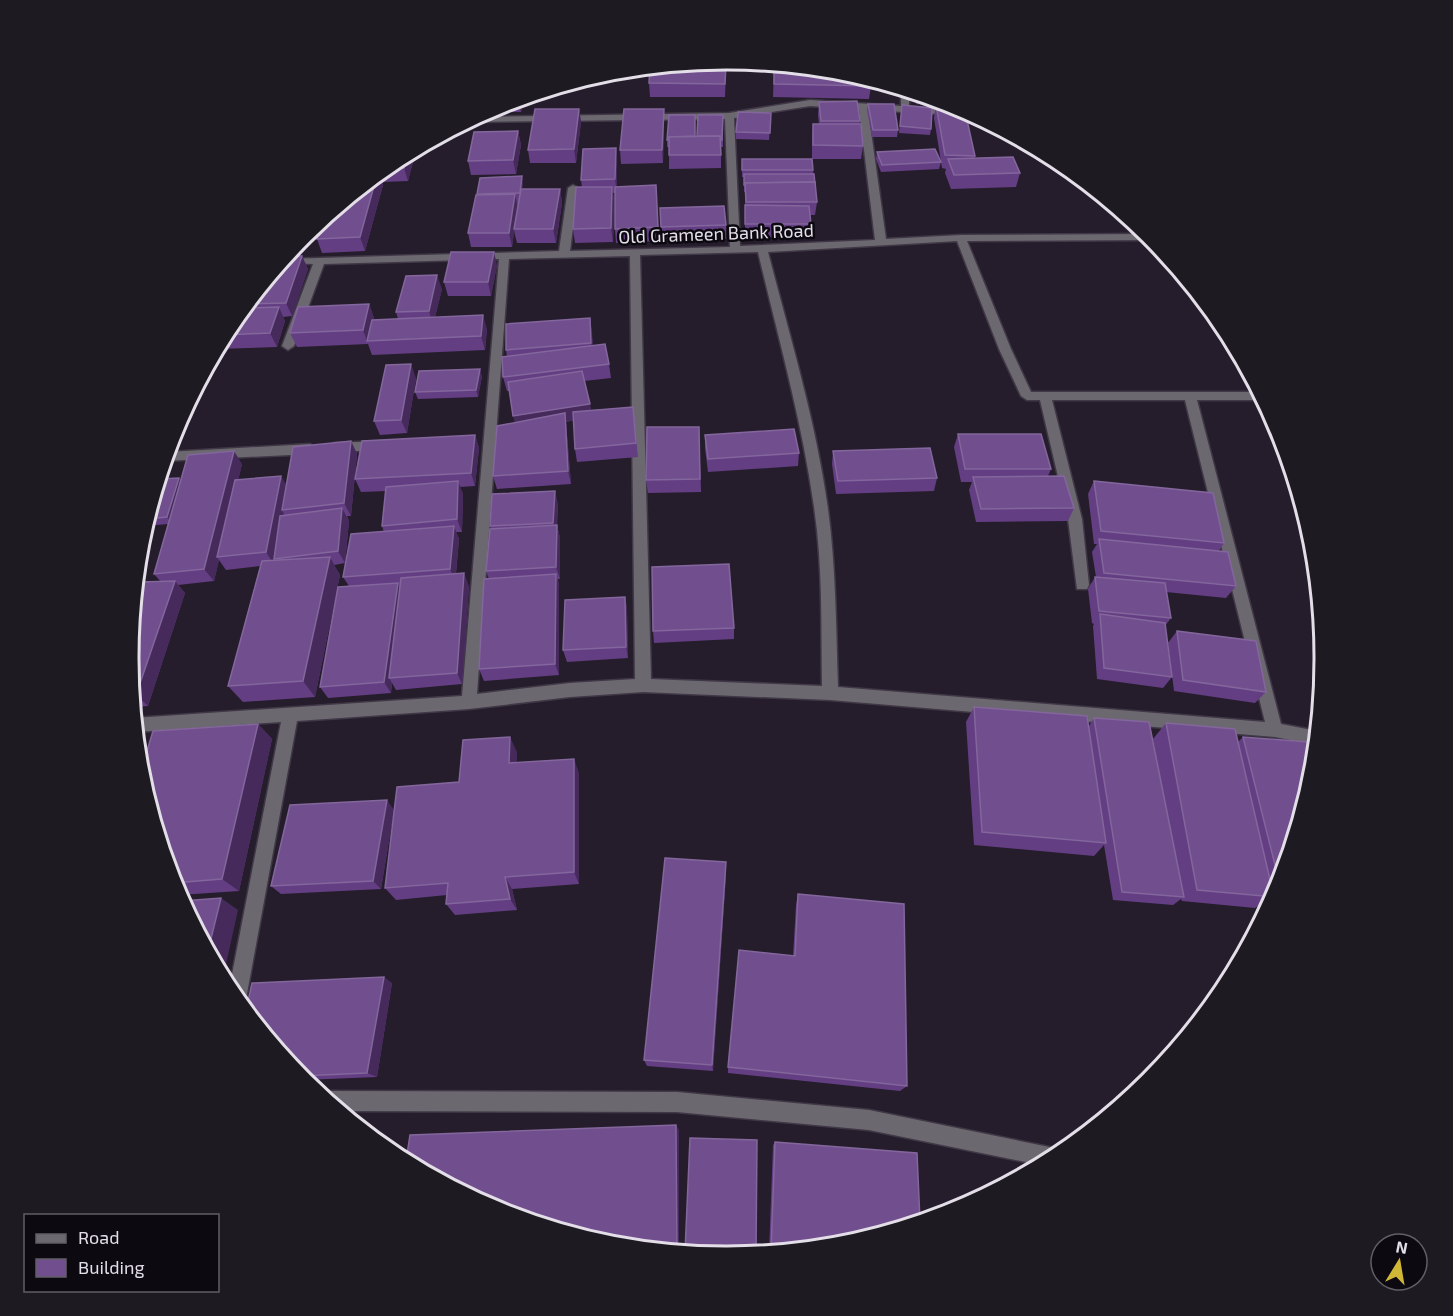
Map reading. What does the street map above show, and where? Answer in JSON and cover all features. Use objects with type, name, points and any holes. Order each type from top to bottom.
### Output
[{"type":"street","points":[[905,99],[905,109]]},
{"type":"street","points":[[494,119],[729,116],[752,114],[795,104],[942,112]]},
{"type":"street","points":[[863,106],[881,243]]},
{"type":"street","points":[[729,116],[735,250]]},
{"type":"street","points":[[564,255],[573,188]]},
{"type":"street","name":"Old Grameen Bank Road","points":[[294,262],[735,250],[961,238],[1136,237]]},
{"type":"street","points":[[961,238],[1005,349],[1027,396],[1252,396]]},
{"type":"street","points":[[762,249],[786,344],[820,507],[826,559],[830,693]]},
{"type":"street","points":[[635,252],[643,685]]},
{"type":"street","points":[[469,702],[484,440],[504,257]]},
{"type":"street","points":[[288,346],[320,261]]},
{"type":"street","points":[[1190,395],[1275,730]]},
{"type":"street","points":[[1045,396],[1075,519],[1082,585]]},
{"type":"street","points":[[175,457],[397,444]]},
{"type":"street","points":[[143,725],[469,702],[570,690],[643,685],[830,693],[1275,730],[1309,736]]},
{"type":"street","points":[[239,986],[290,716]]},
{"type":"street","points":[[340,1101],[678,1102],[868,1120],[1039,1155]]},
{"type":"building","points":[[726,70],[725,84],[649,83],[649,76]]},
{"type":"building","points":[[774,73],[857,86],[774,84]]},
{"type":"building","points":[[857,101],[860,121],[821,121],[819,102]]},
{"type":"building","points":[[868,104],[894,104],[898,130],[873,130]]},
{"type":"building","points":[[902,105],[932,108],[931,129],[900,126]]},
{"type":"building","points":[[535,109],[579,109],[574,149],[528,150]]},
{"type":"building","points":[[624,109],[664,109],[662,150],[620,150]]},
{"type":"building","points":[[937,110],[968,123],[975,156],[945,155]]},
{"type":"building","points":[[738,112],[771,113],[770,133],[736,132]]},
{"type":"building","points":[[669,115],[695,115],[695,136],[669,137],[667,140]]},
{"type":"building","points":[[698,115],[723,115],[722,140],[720,136],[697,136]]},
{"type":"building","points":[[813,124],[861,124],[863,146],[813,145]]},
{"type":"building","points":[[518,131],[513,160],[468,161],[474,132]]},
{"type":"building","points":[[720,136],[721,155],[669,155],[669,137]]},
{"type":"building","points":[[616,148],[615,179],[581,180],[583,149]]},
{"type":"building","points":[[935,149],[941,162],[882,165],[877,152]]},
{"type":"building","points":[[1013,157],[1020,173],[954,175],[948,159]]},
{"type":"building","points":[[742,159],[812,159],[813,170],[742,170]]},
{"type":"building","points":[[744,174],[814,174],[815,182],[745,183],[744,185]]},
{"type":"building","points":[[522,176],[520,193],[477,194],[480,178]]},
{"type":"building","points":[[815,182],[817,202],[746,202],[745,183]]},
{"type":"building","points":[[656,185],[658,227],[615,229],[615,187]]},
{"type":"building","points":[[576,187],[612,187],[611,228],[573,229]]},
{"type":"building","points":[[373,189],[360,237],[317,239],[339,216]]},
{"type":"building","points":[[521,189],[560,189],[553,229],[514,229]]},
{"type":"building","points":[[515,194],[509,233],[468,233],[476,195]]},
{"type":"building","points":[[745,205],[809,206],[811,224],[745,224]]},
{"type":"building","points":[[724,206],[726,225],[661,227],[660,208]]},
{"type":"building","points":[[451,252],[494,252],[488,282],[444,282]]},
{"type":"building","points":[[299,256],[302,256],[286,303],[257,304]]},
{"type":"building","points":[[437,275],[429,311],[396,312],[406,276]]},
{"type":"building","points":[[369,304],[363,330],[290,333],[298,307]]},
{"type":"building","points":[[279,307],[270,333],[236,334],[238,332],[255,308]]},
{"type":"building","points":[[483,315],[481,336],[367,341],[372,320]]},
{"type":"building","points":[[590,318],[591,343],[506,350],[506,324]]},
{"type":"building","points":[[605,344],[609,364],[503,377],[502,357]]},
{"type":"building","points":[[411,364],[401,420],[374,421],[386,365]]},
{"type":"building","points":[[480,369],[476,390],[415,392],[419,371]]},
{"type":"building","points":[[582,371],[590,404],[513,416],[508,382]]},
{"type":"building","points":[[633,407],[636,443],[575,449],[573,412]]},
{"type":"building","points":[[565,413],[568,471],[493,476],[497,426]]},
{"type":"building","points":[[647,427],[699,427],[700,479],[646,480]]},
{"type":"building","points":[[794,429],[799,453],[708,459],[705,435]]},
{"type":"building","points":[[958,434],[1041,434],[1051,469],[965,469]]},
{"type":"building","points":[[475,435],[471,473],[355,479],[362,441]]},
{"type":"building","points":[[351,441],[344,503],[282,510],[293,447]]},
{"type":"building","points":[[930,448],[937,478],[838,481],[833,451]]},
{"type":"building","points":[[234,451],[204,569],[154,574],[188,455]]},
{"type":"building","points":[[281,476],[266,552],[217,557],[235,480]]},
{"type":"building","points":[[1064,476],[1074,508],[981,509],[973,477]]},
{"type":"building","points":[[179,478],[167,517],[156,518],[159,506],[167,479]]},
{"type":"building","points":[[458,481],[457,519],[382,526],[386,487]]},
{"type":"building","points":[[1094,481],[1213,493],[1224,543],[1101,531]]},
{"type":"building","points":[[555,491],[553,523],[490,526],[492,494]]},
{"type":"building","points":[[342,508],[338,551],[274,559],[280,516]]},
{"type":"building","points":[[557,525],[556,567],[486,571],[490,529]]},
{"type":"building","points":[[454,526],[450,569],[343,577],[351,534]]},
{"type":"building","points":[[1099,539],[1228,552],[1236,586],[1104,573]]},
{"type":"building","points":[[330,557],[303,681],[228,686],[262,561]]},
{"type":"building","points":[[729,564],[734,628],[653,631],[652,567]]},
{"type":"building","points":[[464,573],[457,673],[389,678],[401,578]]},
{"type":"building","points":[[556,574],[555,664],[479,669],[484,579]]},
{"type":"building","points":[[1095,577],[1165,583],[1171,618],[1099,611]]},
{"type":"building","points":[[175,581],[140,684],[140,620],[144,582]]},
{"type":"building","points":[[398,583],[384,682],[320,687],[338,587]]},
{"type":"building","points":[[625,597],[626,647],[563,650],[565,600]]},
{"type":"building","points":[[1100,614],[1165,623],[1172,677],[1104,668]]},
{"type":"building","points":[[1177,631],[1256,641],[1266,692],[1183,680]]},
{"type":"building","points":[[974,707],[1087,716],[1106,843],[982,832]]},
{"type":"building","points":[[1094,718],[1149,722],[1184,897],[1122,892]]},
{"type":"building","points":[[1166,723],[1235,729],[1270,880],[1263,896],[1197,890]]},
{"type":"building","points":[[258,724],[222,879],[184,882],[170,847],[150,773],[147,752],[153,731]]},
{"type":"building","points":[[510,737],[509,763],[574,759],[574,872],[505,877],[510,899],[446,904],[448,883],[385,888],[397,787],[459,782],[463,740]]},
{"type":"building","points":[[1243,737],[1308,742],[1294,810],[1275,867]]},
{"type":"building","points":[[387,800],[373,881],[271,886],[290,805]]},
{"type":"building","points":[[665,858],[726,862],[712,1065],[644,1060]]},
{"type":"building","points":[[798,894],[904,904],[907,1086],[728,1067],[739,950],[795,956]]},
{"type":"building","points":[[221,898],[211,939],[200,918],[192,900]]},
{"type":"building","points":[[384,977],[367,1073],[313,1075],[260,1016],[248,999],[252,983]]},
{"type":"building","points":[[676,1125],[677,1243],[612,1234],[574,1225],[502,1201],[433,1167],[408,1151],[410,1135]]},
{"type":"building","points":[[690,1138],[757,1140],[756,1244],[726,1246],[685,1244]]},
{"type":"building","points":[[775,1142],[917,1153],[920,1212],[841,1234],[771,1243]]}]
